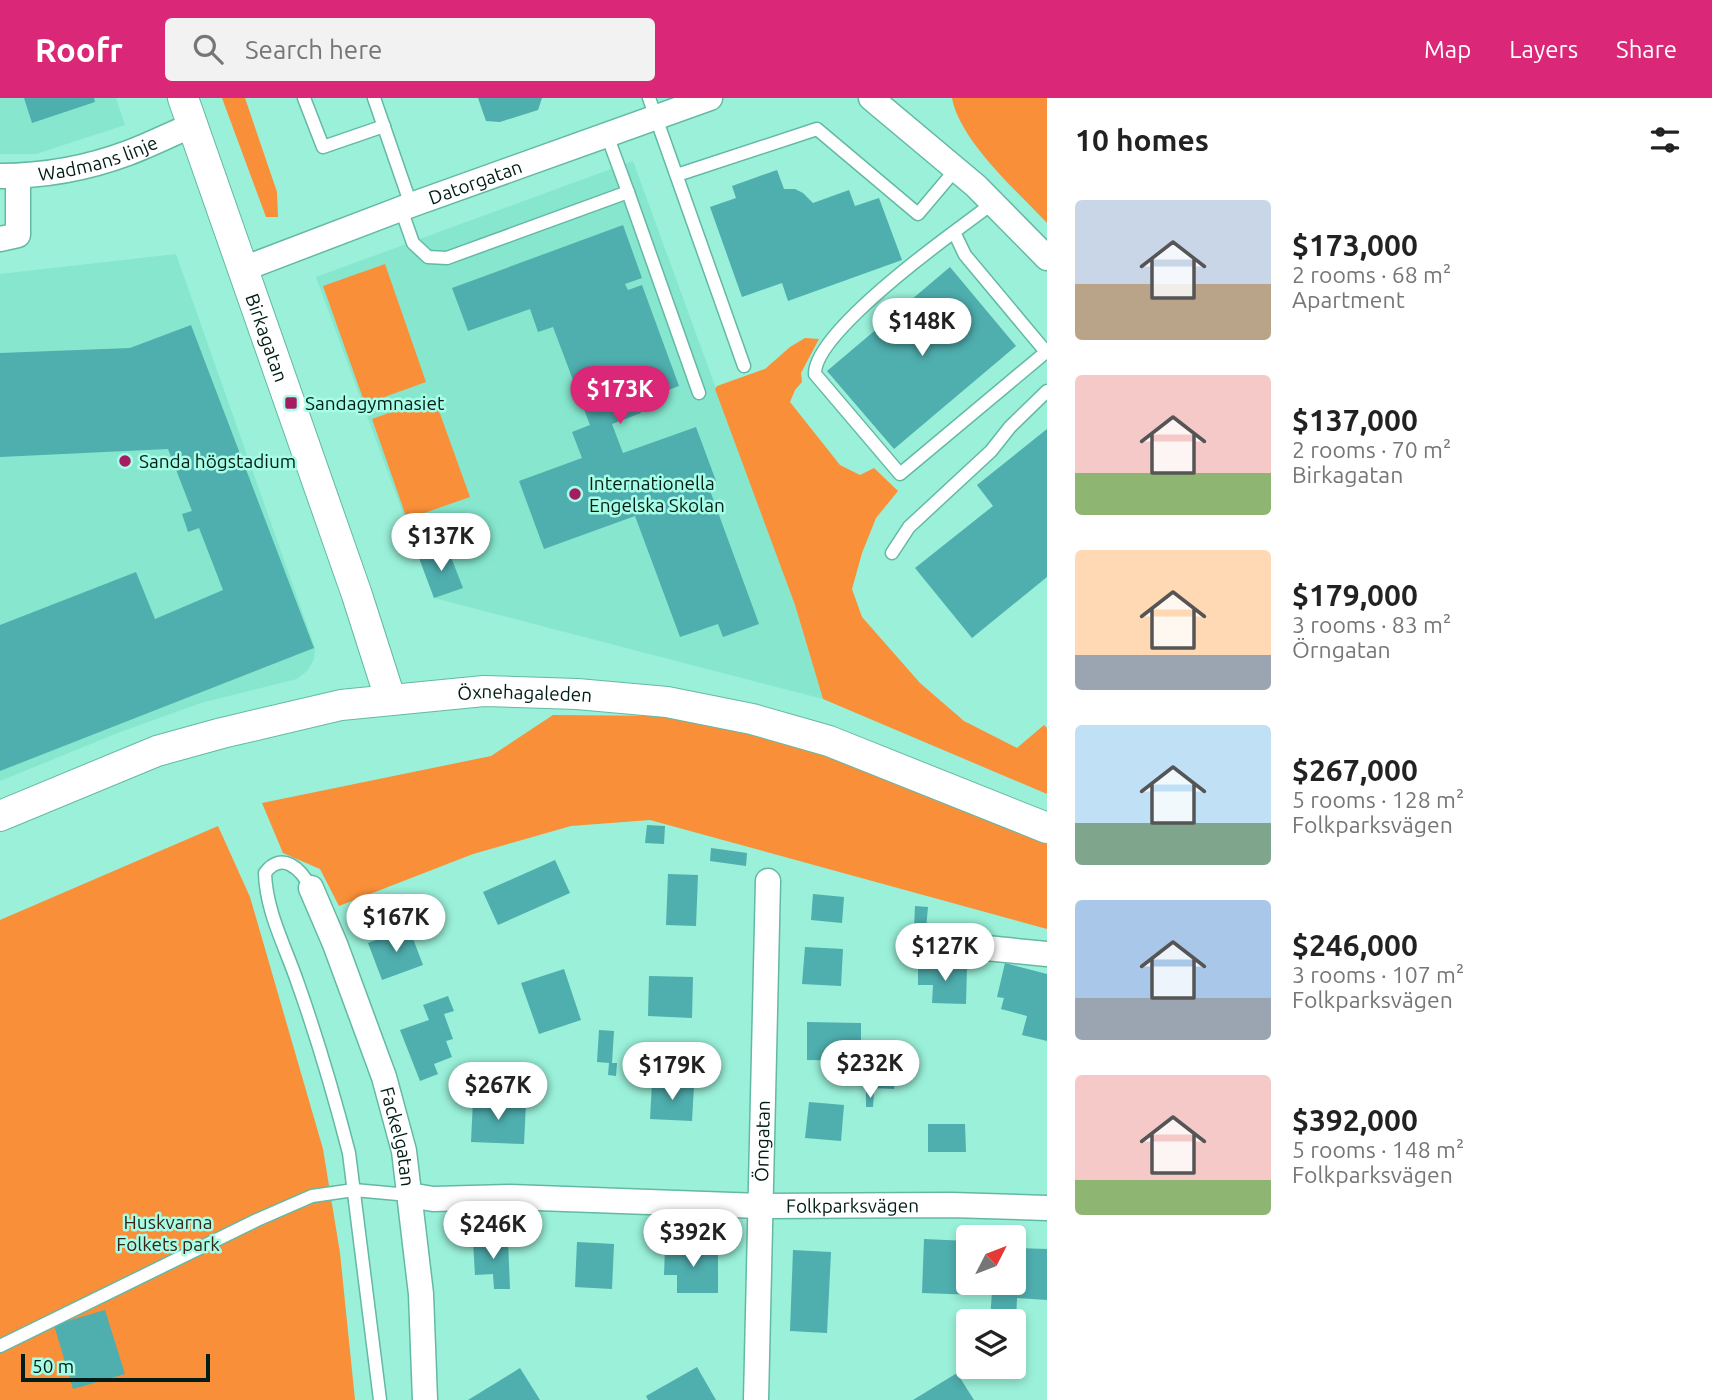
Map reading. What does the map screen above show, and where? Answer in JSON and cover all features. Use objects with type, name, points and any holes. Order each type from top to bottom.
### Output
[{"type":"street","name":"Datorgatan","points":[[243,269],[607,135],[652,107],[710,98]]},
{"type":"street","points":[[871,98],[956,169],[1047,258]]},
{"type":"street","name":"Wadmans linje","points":[[9,176],[71,169],[127,153],[188,112]]},
{"type":"street","name":"Birkagatan","points":[[188,112],[357,595],[390,698]]},
{"type":"street","points":[[0,239],[18,235],[9,176]]},
{"type":"street","name":"Öxnehagaleden","points":[[0,816],[157,751],[288,716],[390,698],[484,691],[577,694],[667,702],[752,719],[829,741],[1047,828]]},
{"type":"street","name":"Örngatan","points":[[756,1400],[768,881]]},
{"type":"street","name":"Fackelgatan","points":[[311,888],[335,944],[384,1077],[404,1151],[421,1294],[425,1400]]},
{"type":"street","points":[[956,945],[1047,954]]},
{"type":"street","name":"Folkparksvägen","points":[[409,1195],[433,1199],[510,1197],[761,1206],[951,1205],[1047,1209]]},
{"type":"lane","points":[[304,98],[323,147],[384,126]]},
{"type":"lane","points":[[374,98],[406,207],[413,243],[428,257],[447,258],[628,192]]},
{"type":"lane","points":[[652,107],[744,366]]},
{"type":"lane","points":[[677,175],[817,129],[918,214],[956,169]]},
{"type":"lane","points":[[607,135],[699,393]]},
{"type":"lane","points":[[954,232],[964,255],[1046,352],[900,474],[815,374],[814,368],[819,356],[868,300],[954,232],[993,203]]},
{"type":"lane","points":[[892,553],[909,527],[991,451],[1010,427],[1047,391]]},
{"type":"lane","points":[[311,888],[303,874],[292,865],[281,862],[271,864],[265,873],[265,894],[298,982],[349,1153],[380,1400]]},
{"type":"lane","points":[[0,1346],[312,1196],[354,1190],[409,1195]]},
{"type":"shaded area","points":[[0,98],[116,98],[125,125],[36,154],[0,154]]},
{"type":"shaded area","name":"Internationella Engelska Skolan","points":[[633,161],[795,605],[823,699],[434,598],[316,277]]},
{"type":"shaded area","name":"Sanda högstadium","points":[[176,254],[315,648],[314,659],[308,670],[297,679],[201,703],[120,732],[0,781],[0,274]]},
{"type":"green space","points":[[222,98],[245,98],[277,192],[278,217],[266,217]]},
{"type":"green space","points":[[952,98],[1047,98],[1047,223],[978,148],[957,114]]},
{"type":"green space","points":[[385,264],[426,382],[365,404],[323,286]]},
{"type":"green space","points":[[805,338],[819,339],[801,373],[802,382],[790,402],[840,465],[860,475],[874,468],[898,491],[876,518],[862,553],[852,589],[862,617],[920,683],[964,721],[1017,748],[1044,725],[1047,728],[1047,794],[823,699],[795,605],[715,389],[765,369]]},
{"type":"green space","points":[[434,397],[470,497],[407,519],[372,419]]},
{"type":"green space","points":[[553,715],[672,716],[751,730],[892,777],[1047,843],[1047,929],[650,820],[571,826],[473,854],[339,906],[320,869],[283,853],[262,803],[491,756]]},
{"type":"green space","name":"Huskvarna Folkets park","points":[[218,826],[250,897],[323,1149],[340,1253],[355,1400],[0,1400],[0,920]]},
{"type":"building","points":[[24,98],[94,98],[95,102],[32,123]]},
{"type":"building","points":[[478,98],[542,98],[538,110],[500,122],[486,121]]},
{"type":"building","points":[[777,170],[784,189],[795,189],[813,203],[849,190],[855,206],[879,198],[902,260],[788,301],[782,283],[742,297],[710,207],[736,198],[732,186]]},
{"type":"building","points":[[623,225],[642,278],[625,284],[628,290],[642,285],[679,386],[637,402],[641,413],[612,424],[623,453],[696,427],[716,481],[708,485],[759,624],[723,637],[718,624],[680,637],[635,516],[544,549],[519,481],[582,458],[572,432],[590,425],[553,327],[538,332],[530,309],[468,331],[452,288]]},
{"type":"building","points":[[950,267],[1016,346],[894,449],[827,371]]},
{"type":"building","points":[[191,325],[314,648],[0,771],[0,625],[136,572],[155,619],[223,590],[199,528],[188,532],[182,514],[192,511],[168,449],[0,457],[0,353],[130,348]]},
{"type":"building","points":[[1047,429],[1047,577],[972,638],[915,568],[993,506],[977,485]]},
{"type":"building","points":[[447,547],[463,588],[434,598],[419,558]]},
{"type":"building","points":[[647,825],[665,826],[664,844],[645,843]]},
{"type":"building","points":[[711,848],[747,853],[746,866],[710,861]]},
{"type":"building","points":[[555,860],[570,893],[498,925],[483,892]]},
{"type":"building","points":[[668,874],[698,875],[696,926],[666,925]]},
{"type":"building","points":[[813,894],[844,897],[842,923],[811,920]]},
{"type":"building","points":[[422,901],[428,916],[407,925],[401,910]]},
{"type":"building","points":[[915,906],[928,907],[926,929],[914,928]]},
{"type":"building","points":[[409,928],[423,965],[382,980],[368,943]]},
{"type":"building","points":[[805,947],[843,949],[841,986],[802,984]]},
{"type":"building","points":[[1005,963],[1047,974],[1047,1041],[1022,1035],[1027,1016],[1001,1009],[1004,998],[997,997]]},
{"type":"building","points":[[918,964],[967,966],[966,1004],[932,1003],[933,985],[918,985]]},
{"type":"building","points":[[564,969],[581,1020],[539,1034],[521,983]]},
{"type":"building","points":[[649,976],[693,977],[692,1018],[648,1016]]},
{"type":"building","points":[[448,996],[454,1011],[444,1014],[453,1039],[446,1041],[452,1057],[434,1064],[438,1074],[420,1081],[400,1030],[429,1020],[423,1005]]},
{"type":"building","points":[[807,1022],[861,1023],[861,1061],[807,1060]]},
{"type":"building","points":[[599,1030],[614,1031],[612,1063],[617,1063],[616,1076],[608,1075],[609,1063],[597,1062]]},
{"type":"building","points":[[874,1074],[895,1075],[894,1089],[873,1088]]},
{"type":"building","points":[[652,1083],[694,1086],[692,1121],[650,1119]]},
{"type":"building","points":[[866,1092],[874,1093],[873,1107],[866,1107]]},
{"type":"building","points":[[473,1100],[526,1103],[524,1144],[471,1142]]},
{"type":"building","points":[[809,1102],[844,1105],[841,1141],[805,1138]]},
{"type":"building","points":[[928,1124],[965,1124],[966,1152],[928,1152]]},
{"type":"building","points":[[924,1239],[956,1240],[956,1294],[922,1293]]},
{"type":"building","points":[[508,1240],[510,1289],[494,1289],[493,1274],[475,1275],[473,1241]]},
{"type":"building","points":[[577,1242],[614,1244],[612,1289],[575,1287]]},
{"type":"building","points":[[665,1248],[718,1249],[718,1293],[677,1293],[677,1275],[664,1275]]},
{"type":"building","points":[[1026,1248],[1047,1249],[1047,1300],[1017,1298],[1017,1309],[991,1309],[992,1295],[1026,1295]]},
{"type":"building","points":[[793,1250],[831,1252],[827,1333],[790,1331]]},
{"type":"building","points":[[105,1310],[125,1374],[73,1389],[54,1325]]},
{"type":"building","points":[[697,1367],[716,1400],[648,1400],[646,1396]]},
{"type":"building","points":[[520,1368],[540,1400],[468,1400]]},
{"type":"building","points":[[956,1374],[956,1379],[961,1379],[974,1400],[913,1400]]},
{"type":"place","name":"Sandagymnasiet","points":[[291,403]]},
{"type":"place","name":"Sanda högstadium","points":[[125,461]]},
{"type":"place","name":"Internationella Engelska Skolan","points":[[575,494]]}]
